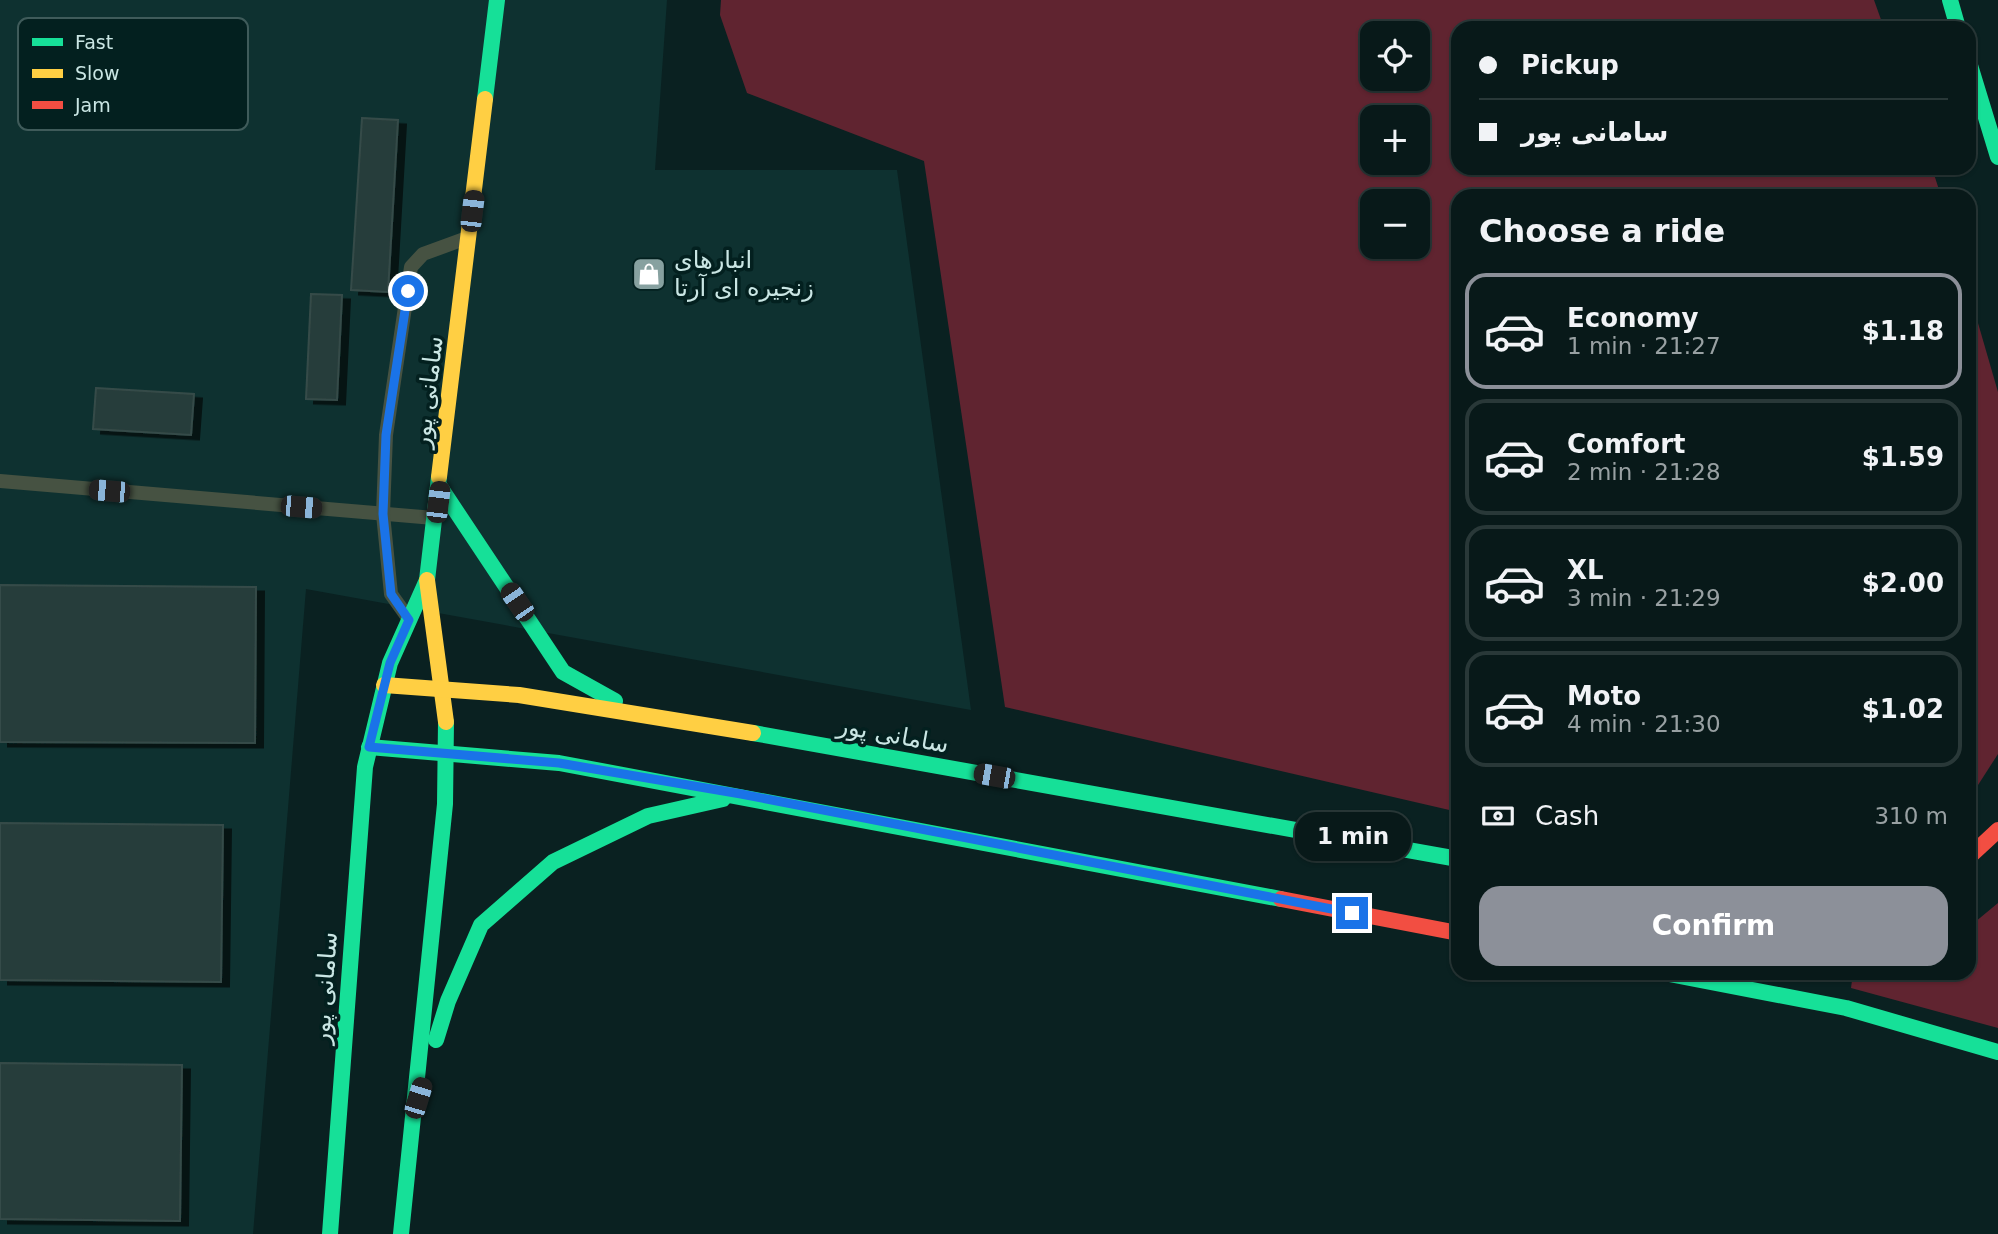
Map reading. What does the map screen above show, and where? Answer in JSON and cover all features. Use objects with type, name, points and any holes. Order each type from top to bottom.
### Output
[{"type":"street","name":"سامانی پور","points":[[330,1234],[365,767],[390,663],[427,580],[497,0]]},
{"type":"street","points":[[1950,0],[1956,21]]},
{"type":"street","points":[[1976,85],[1998,157]]},
{"type":"street","points":[[440,487],[563,672],[635,712]]},
{"type":"street","name":"سامانی پور","points":[[401,1234],[438,883],[446,752],[443,689],[427,580]]},
{"type":"street","name":"سامانی پور","points":[[384,685],[519,695],[635,712],[1451,858]]},
{"type":"street","points":[[369,747],[559,763],[741,794],[1451,932]]},
{"type":"street","points":[[411,1122],[448,1001],[481,925],[553,862],[648,816],[741,794]]},
{"type":"street","points":[[1976,850],[1998,830]]},
{"type":"street","points":[[1700,980],[1846,1008],[1998,1052]]},
{"type":"lane","points":[[409,620],[391,594],[383,514],[386,435],[411,267],[429,250],[469,238]]},
{"type":"lane","points":[[0,481],[436,518]]},
{"type":"shaded area","points":[[0,0],[667,0],[655,170],[897,170],[971,710],[306,589],[253,1234],[0,1234]]},
{"type":"shaded area","points":[[721,0],[1874,0],[1882,21],[1451,21],[1451,175],[1934,175],[1939,189],[1451,189],[1451,810],[1005,707],[924,161],[747,93],[720,15]]},
{"type":"shaded area","points":[[1976,316],[1998,392],[1998,754],[1976,788]]},
{"type":"shaded area","points":[[1998,903],[1998,1028],[1851,988],[1852,980],[1976,980],[1976,921]]},
{"type":"building","points":[[362,118],[398,120],[388,292],[351,290]]},
{"type":"building","points":[[311,294],[342,295],[337,400],[306,399]]},
{"type":"building","points":[[96,388],[194,394],[191,435],[93,429]]},
{"type":"building","points":[[0,585],[256,587],[255,743],[0,742]]},
{"type":"building","points":[[0,823],[223,825],[221,982],[0,980]]},
{"type":"building","points":[[0,1063],[182,1065],[180,1221],[0,1219]]},
{"type":"traffic: fast","points":[[485,99],[497,0]]},
{"type":"traffic: fast","points":[[1950,0],[1956,21]]},
{"type":"traffic: fast","points":[[1976,85],[1998,157]]},
{"type":"traffic: fast","points":[[330,1234],[365,767],[390,663],[427,580],[439,477]]},
{"type":"traffic: fast","points":[[440,487],[563,672],[615,701]]},
{"type":"traffic: fast","points":[[401,1234],[445,804],[446,722]]},
{"type":"traffic: fast","points":[[753,733],[1451,858]]},
{"type":"traffic: fast","points":[[369,747],[559,763],[1281,899]]},
{"type":"traffic: fast","points":[[436,1040],[448,1001],[481,925],[553,862],[648,816],[723,799]]},
{"type":"traffic: fast","points":[[1700,980],[1846,1008],[1998,1052]]},
{"type":"traffic: slow","points":[[439,477],[485,99]]},
{"type":"traffic: slow","points":[[427,580],[446,722]]},
{"type":"traffic: slow","points":[[384,685],[519,695],[753,733]]},
{"type":"traffic: jam","points":[[1976,850],[1998,830]]},
{"type":"traffic: jam","points":[[1281,899],[1451,932]]},
{"type":"place","name":"انبارهای زنجیره ای آرتا","points":[[649,274]]},
{"type":"route","points":[[408,291],[386,435],[383,514],[391,594],[409,620],[390,663],[369,747],[559,763],[741,794],[1352,913]]}]
